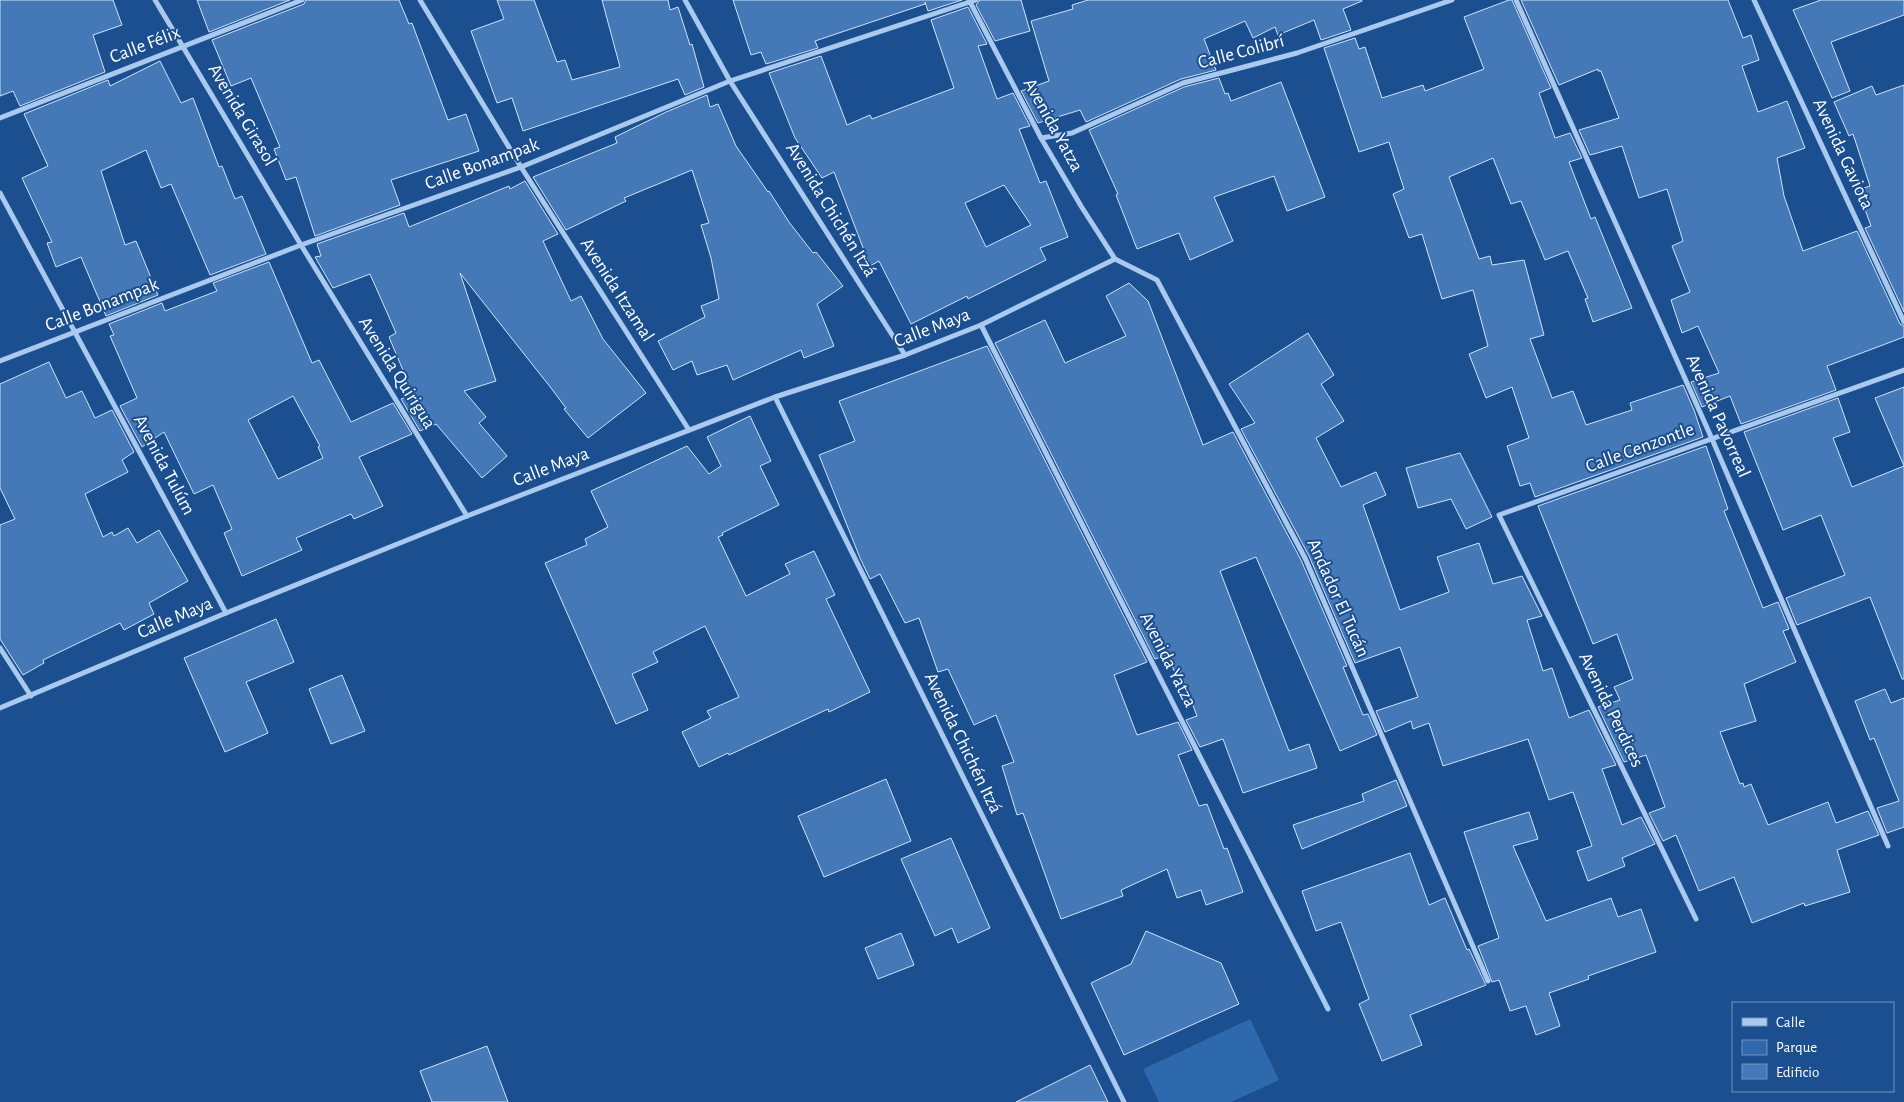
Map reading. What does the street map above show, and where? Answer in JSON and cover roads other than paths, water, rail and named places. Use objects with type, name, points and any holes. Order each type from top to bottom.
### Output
[{"type":"street","name":"Avenida Girasol","points":[[155,0],[301,245]]},
{"type":"street","name":"Calle Félix","points":[[0,118],[302,0]]},
{"type":"street","name":"Avenida Itzamal","points":[[420,0],[521,167],[689,430]]},
{"type":"street","name":"Avenida Chichén Itzá","points":[[685,0],[730,80],[906,356]]},
{"type":"street","name":"Calle Colibrí","points":[[1041,138],[1072,133],[1183,83],[1297,53],[1452,0]]},
{"type":"street","name":"Avenida Pavorreal","points":[[1516,0],[1712,439],[1888,846]]},
{"type":"street","name":"Avenida Gaviota","points":[[1754,0],[1904,322]]},
{"type":"street","name":"Calle Bonampak","points":[[0,361],[301,245],[521,167],[730,80],[971,1]]},
{"type":"street","name":"Avenida Yatza","points":[[971,1],[1041,138],[1115,259]]},
{"type":"street","name":"Avenida Tulúm","points":[[0,192],[226,613]]},
{"type":"street","name":"Avenida Quirigua","points":[[301,245],[467,516]]},
{"type":"street","name":"Calle Maya","points":[[0,708],[226,613],[467,516],[775,397],[906,356],[981,325],[1115,259]]},
{"type":"street","name":"Andador El Tucán","points":[[1115,259],[1157,280],[1305,558],[1488,982]]},
{"type":"street","name":"Avenida Yatza","points":[[981,325],[1328,1009]]},
{"type":"street","name":"Calle Cenzontle","points":[[1499,515],[1904,370]]},
{"type":"street","name":"Avenida Chichén Itzá","points":[[775,397],[1124,1102]]},
{"type":"street","name":"Avenida Perdices","points":[[1499,515],[1696,919]]},
{"type":"street","points":[[0,648],[31,696]]}]
